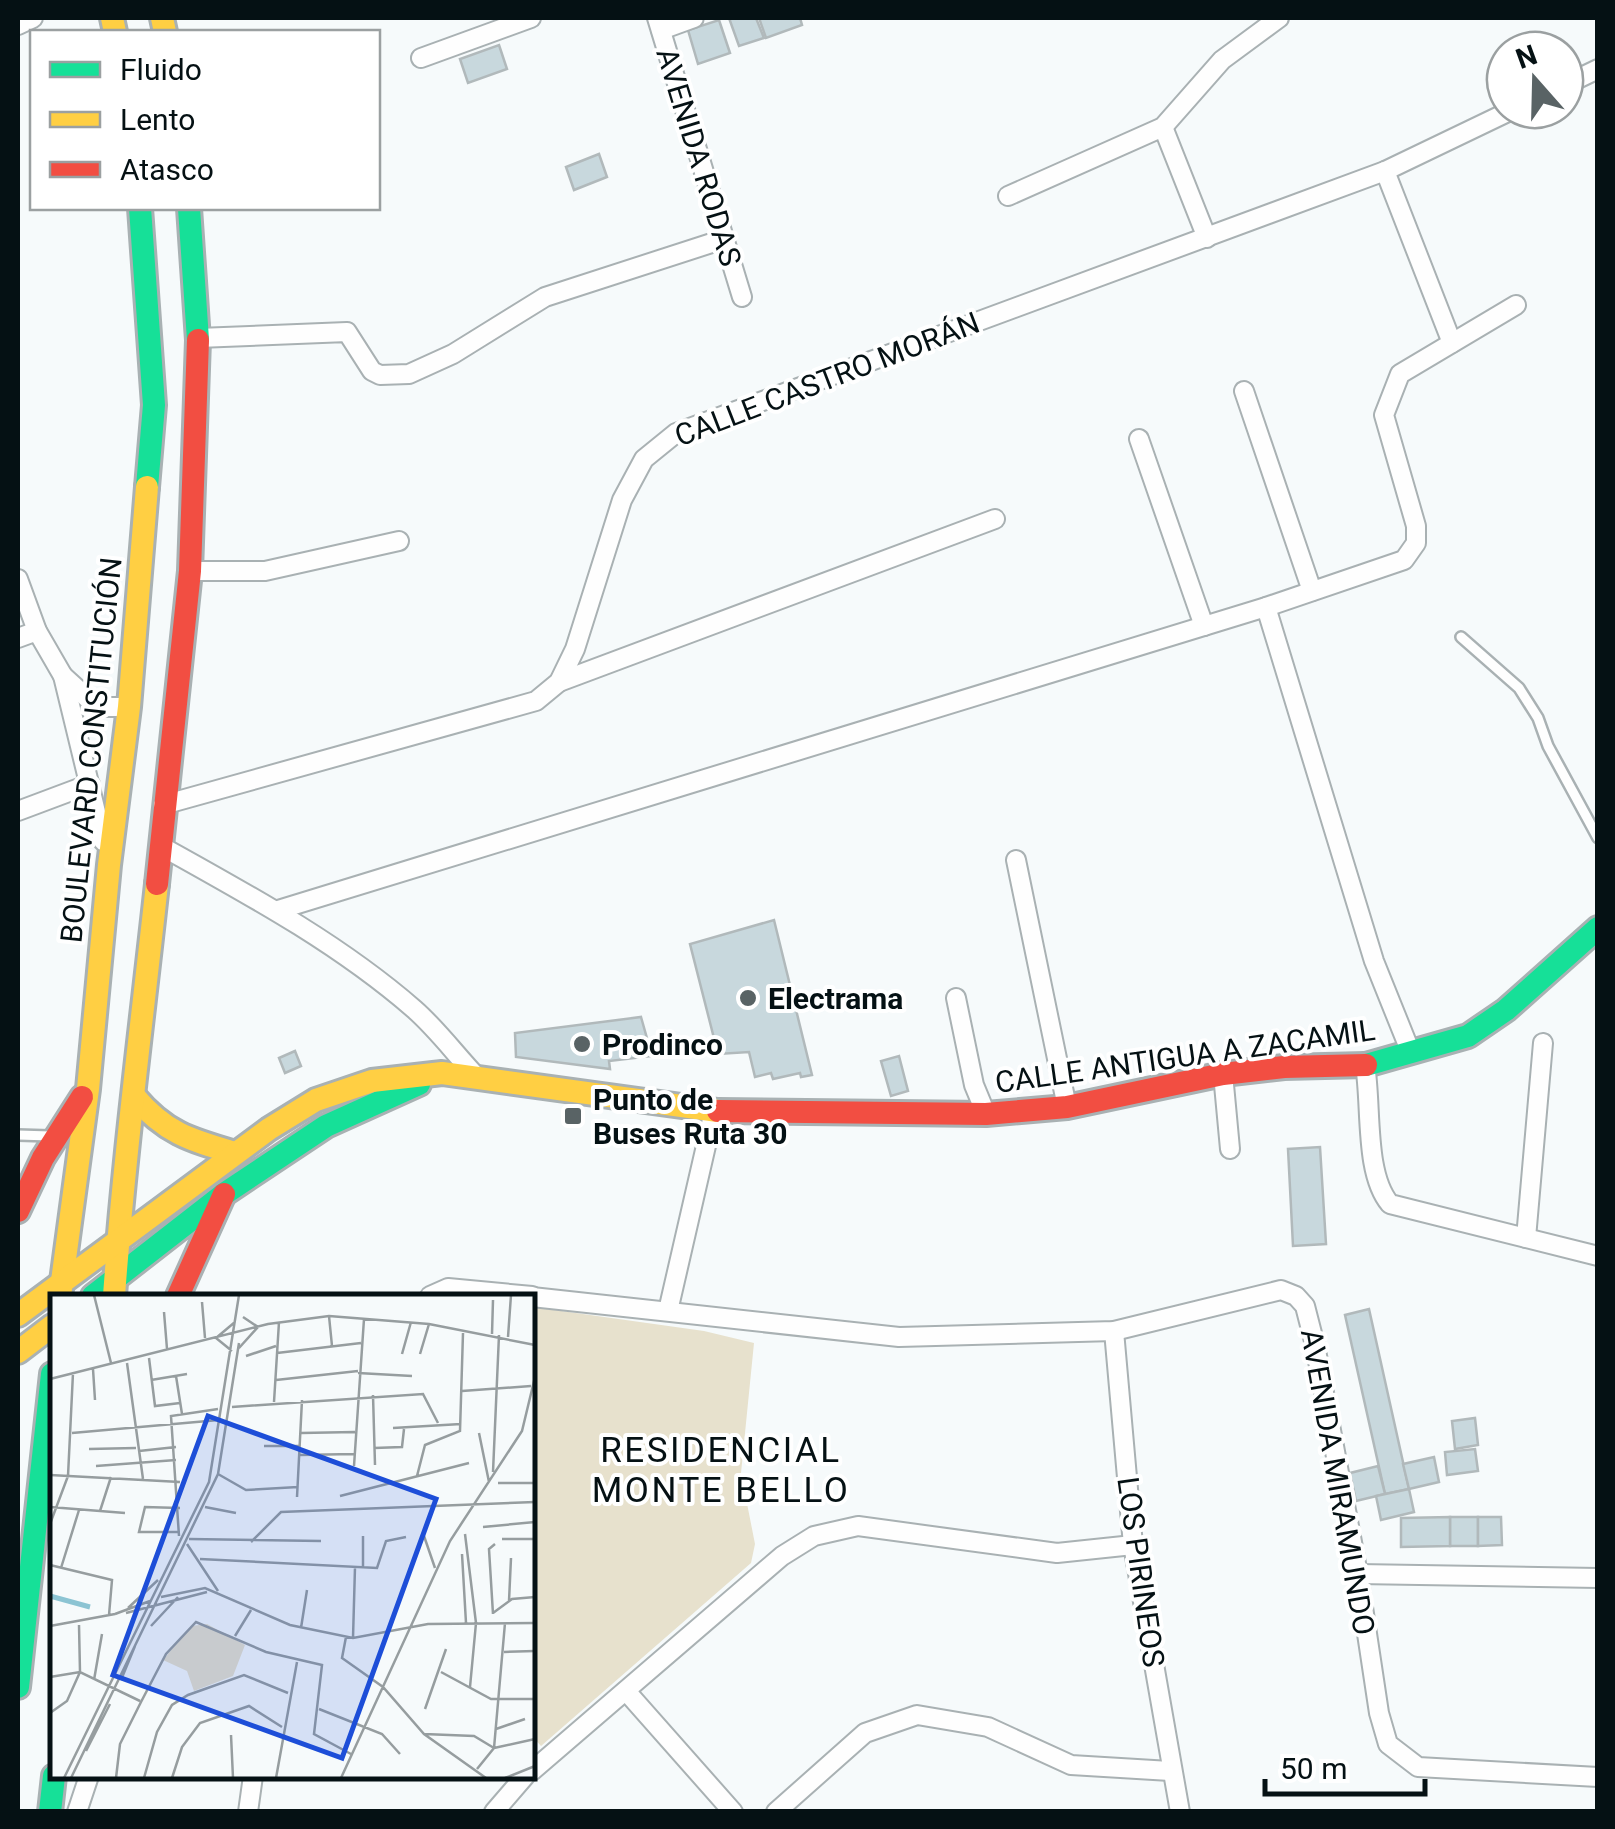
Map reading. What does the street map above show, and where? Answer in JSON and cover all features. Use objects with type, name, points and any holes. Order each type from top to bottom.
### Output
[{"type":"main road","name":"BOULEVARD CONSTITUCIÓN","points":[[61,1288],[88,1090],[129,707],[154,405],[140,210]]},
{"type":"main road","points":[[115,1288],[122,1166],[134,1096],[190,572],[198,338],[189,210]]},
{"type":"main road","name":"CALLE ANTIGUA A ZACAMIL","points":[[61,1288],[116,1239],[236,1153],[316,1100],[372,1081],[442,1073],[714,1111],[986,1114],[1067,1107],[1222,1074],[1284,1067],[1365,1066],[1468,1036],[1506,1010],[1598,928]]},
{"type":"main road","points":[[115,1288],[224,1194],[326,1126],[442,1073]]},
{"type":"main road","points":[[18,1212],[43,1158],[88,1090]]},
{"type":"main road","points":[[134,1096],[156,1123],[176,1136],[236,1153]]},
{"type":"main road","points":[[179,1294],[224,1194]]},
{"type":"main road","name":"CALLE ANTIGUA A ZACAMIL","points":[[18,1315],[50,1295]]},
{"type":"main road","points":[[18,1352],[50,1328]]},
{"type":"main road","points":[[18,1687],[50,1391]]},
{"type":"main road","points":[[22,1459],[34,1531]]},
{"type":"main road","points":[[50,1812],[54,1779]]},
{"type":"street","points":[[18,25],[34,18]]},
{"type":"street","points":[[421,58],[532,18]]},
{"type":"street","points":[[659,24],[694,18]]},
{"type":"street","points":[[1008,196],[1163,127],[1222,60],[1279,18]]},
{"type":"street","name":"AVENIDA RODAS","points":[[659,24],[742,297]]},
{"type":"street","name":"CALLE CASTRO MORÁN","points":[[559,682],[575,649],[622,500],[644,459],[676,433],[1385,171],[1485,123]]},
{"type":"street","points":[[1163,127],[1208,238]]},
{"type":"street","points":[[1385,171],[1452,343]]},
{"type":"street","points":[[198,338],[346,332],[372,371],[380,375],[409,374],[453,354],[545,297],[724,238]]},
{"type":"street","points":[[278,910],[1266,607],[1404,560],[1416,543],[1416,526],[1384,415],[1400,374],[1516,304]]},
{"type":"street","points":[[1244,391],[1312,591]]},
{"type":"street","points":[[1139,439],[1204,626]]},
{"type":"street","points":[[163,805],[536,701],[559,682],[994,520]]},
{"type":"street","points":[[190,572],[265,571],[399,542]]},
{"type":"street","points":[[18,579],[37,631],[63,676],[109,866]]},
{"type":"street","points":[[1266,607],[1374,960],[1410,1053]]},
{"type":"street","points":[[18,638],[37,631]]},
{"type":"street","points":[[63,676],[97,706],[129,707]]},
{"type":"street","points":[[18,811],[90,784]]},
{"type":"street","points":[[162,846],[278,910],[372,974],[418,1012],[477,1078]]},
{"type":"street","points":[[1016,860],[1067,1107]]},
{"type":"street","points":[[956,998],[974,1085],[986,1114]]},
{"type":"street","points":[[1526,1238],[1543,1043]]},
{"type":"street","points":[[1365,1066],[1375,1174],[1379,1191],[1390,1204],[1598,1256]]},
{"type":"street","points":[[1222,1074],[1230,1149]]},
{"type":"street","points":[[668,1310],[714,1111]]},
{"type":"street","name":"AVENIDA MIRAMUNDO","points":[[434,1294],[448,1288],[511,1294]]},
{"type":"street","name":"AVENIDA MIRAMUNDO","points":[[535,1296],[900,1337],[1114,1331],[1281,1290],[1296,1296],[1305,1306],[1315,1346],[1358,1574],[1378,1713],[1388,1744],[1418,1767],[1598,1778]]},
{"type":"street","name":"LOS PIRINEOS","points":[[1114,1331],[1133,1545],[1180,1812]]},
{"type":"street","points":[[535,1768],[782,1556],[814,1536],[858,1526],[1057,1554],[1133,1545]]},
{"type":"street","points":[[1358,1574],[1598,1578]]},
{"type":"street","points":[[626,1692],[733,1812]]},
{"type":"street","points":[[776,1812],[865,1733],[917,1715],[988,1727],[1071,1765],[1170,1771]]},
{"type":"street","points":[[77,1812],[88,1779]]},
{"type":"street","points":[[248,1812],[253,1779]]},
{"type":"street","points":[[494,1812],[523,1779]]},
{"type":"lane","points":[[1461,637],[1519,688],[1598,838]]},
{"type":"lane","points":[[18,1135],[58,1136]]},
{"type":"shaded area","points":[[535,1307],[704,1331],[754,1343],[741,1473],[755,1544],[751,1563],[541,1746],[535,1739]]},
{"type":"building","points":[[729,18],[756,18],[764,38],[739,46]]},
{"type":"building","points":[[759,18],[800,18],[802,25],[766,38]]},
{"type":"building","points":[[719,20],[730,53],[698,64],[688,30]]},
{"type":"building","points":[[499,45],[507,69],[468,83],[460,59]]},
{"type":"building","points":[[599,154],[607,177],[574,190],[566,167]]},
{"type":"building","name":"Electrama","points":[[774,920],[812,1075],[801,1077],[800,1073],[773,1079],[771,1073],[755,1077],[749,1052],[718,1054],[690,944]]},
{"type":"building","name":"Prodinco","points":[[641,1017],[652,1056],[609,1061],[610,1069],[516,1057],[515,1033]]},
{"type":"building","points":[[295,1051],[301,1066],[285,1073],[279,1058]]},
{"type":"building","points":[[899,1056],[908,1091],[891,1096],[881,1061]]},
{"type":"building","points":[[1320,1147],[1326,1244],[1293,1246],[1288,1149]]},
{"type":"building","points":[[1369,1309],[1409,1489],[1385,1494],[1345,1315]]},
{"type":"building","points":[[1475,1418],[1478,1445],[1455,1449],[1452,1421]]},
{"type":"building","points":[[1475,1449],[1478,1471],[1447,1475],[1445,1452]]},
{"type":"building","points":[[1434,1457],[1439,1482],[1409,1489],[1403,1464]]},
{"type":"building","points":[[1378,1466],[1385,1494],[1356,1501],[1350,1473]]},
{"type":"building","points":[[1409,1489],[1414,1512],[1381,1520],[1376,1496]]},
{"type":"building","points":[[1450,1517],[1478,1517],[1478,1546],[1450,1546]]},
{"type":"building","points":[[1450,1517],[1450,1546],[1401,1547],[1401,1518]]},
{"type":"building","points":[[1478,1517],[1501,1517],[1502,1545],[1478,1546]]},
{"type":"traffic: fast","points":[[140,210],[154,405],[147,487]]},
{"type":"traffic: fast","points":[[189,210],[198,340]]},
{"type":"traffic: fast","points":[[1366,1065],[1468,1036],[1506,1010],[1598,928]]},
{"type":"traffic: fast","points":[[96,1294],[224,1194],[326,1126],[419,1084]]},
{"type":"traffic: fast","points":[[18,1687],[50,1392]]},
{"type":"traffic: fast","points":[[50,1812],[54,1779]]},
{"type":"traffic: slow","points":[[112,18],[115,30]]},
{"type":"traffic: slow","points":[[162,18],[165,30]]},
{"type":"traffic: slow","points":[[60,1294],[88,1089],[109,865],[129,707],[147,487]]},
{"type":"traffic: slow","points":[[114,1294],[157,884]]},
{"type":"traffic: slow","points":[[18,1315],[269,1129],[316,1100],[372,1081],[442,1073],[718,1111]]},
{"type":"traffic: slow","points":[[134,1096],[179,1134],[235,1153]]},
{"type":"traffic: slow","points":[[18,1352],[50,1328]]},
{"type":"traffic: jam","points":[[157,884],[190,571],[198,340]]},
{"type":"traffic: jam","points":[[718,1111],[986,1114],[1067,1107],[1223,1074],[1284,1067],[1366,1065]]},
{"type":"traffic: jam","points":[[18,1211],[43,1158],[82,1097]]},
{"type":"traffic: jam","points":[[179,1294],[224,1194]]},
{"type":"place","name":"Electrama","points":[[748,998]]},
{"type":"place","name":"Prodinco","points":[[582,1044]]},
{"type":"place","name":"Punto de Buses Ruta 30","points":[[573,1116]]},
{"type":"district","name":"RESIDENCIAL MONTE BELLO","points":[[721,1470]]}]
